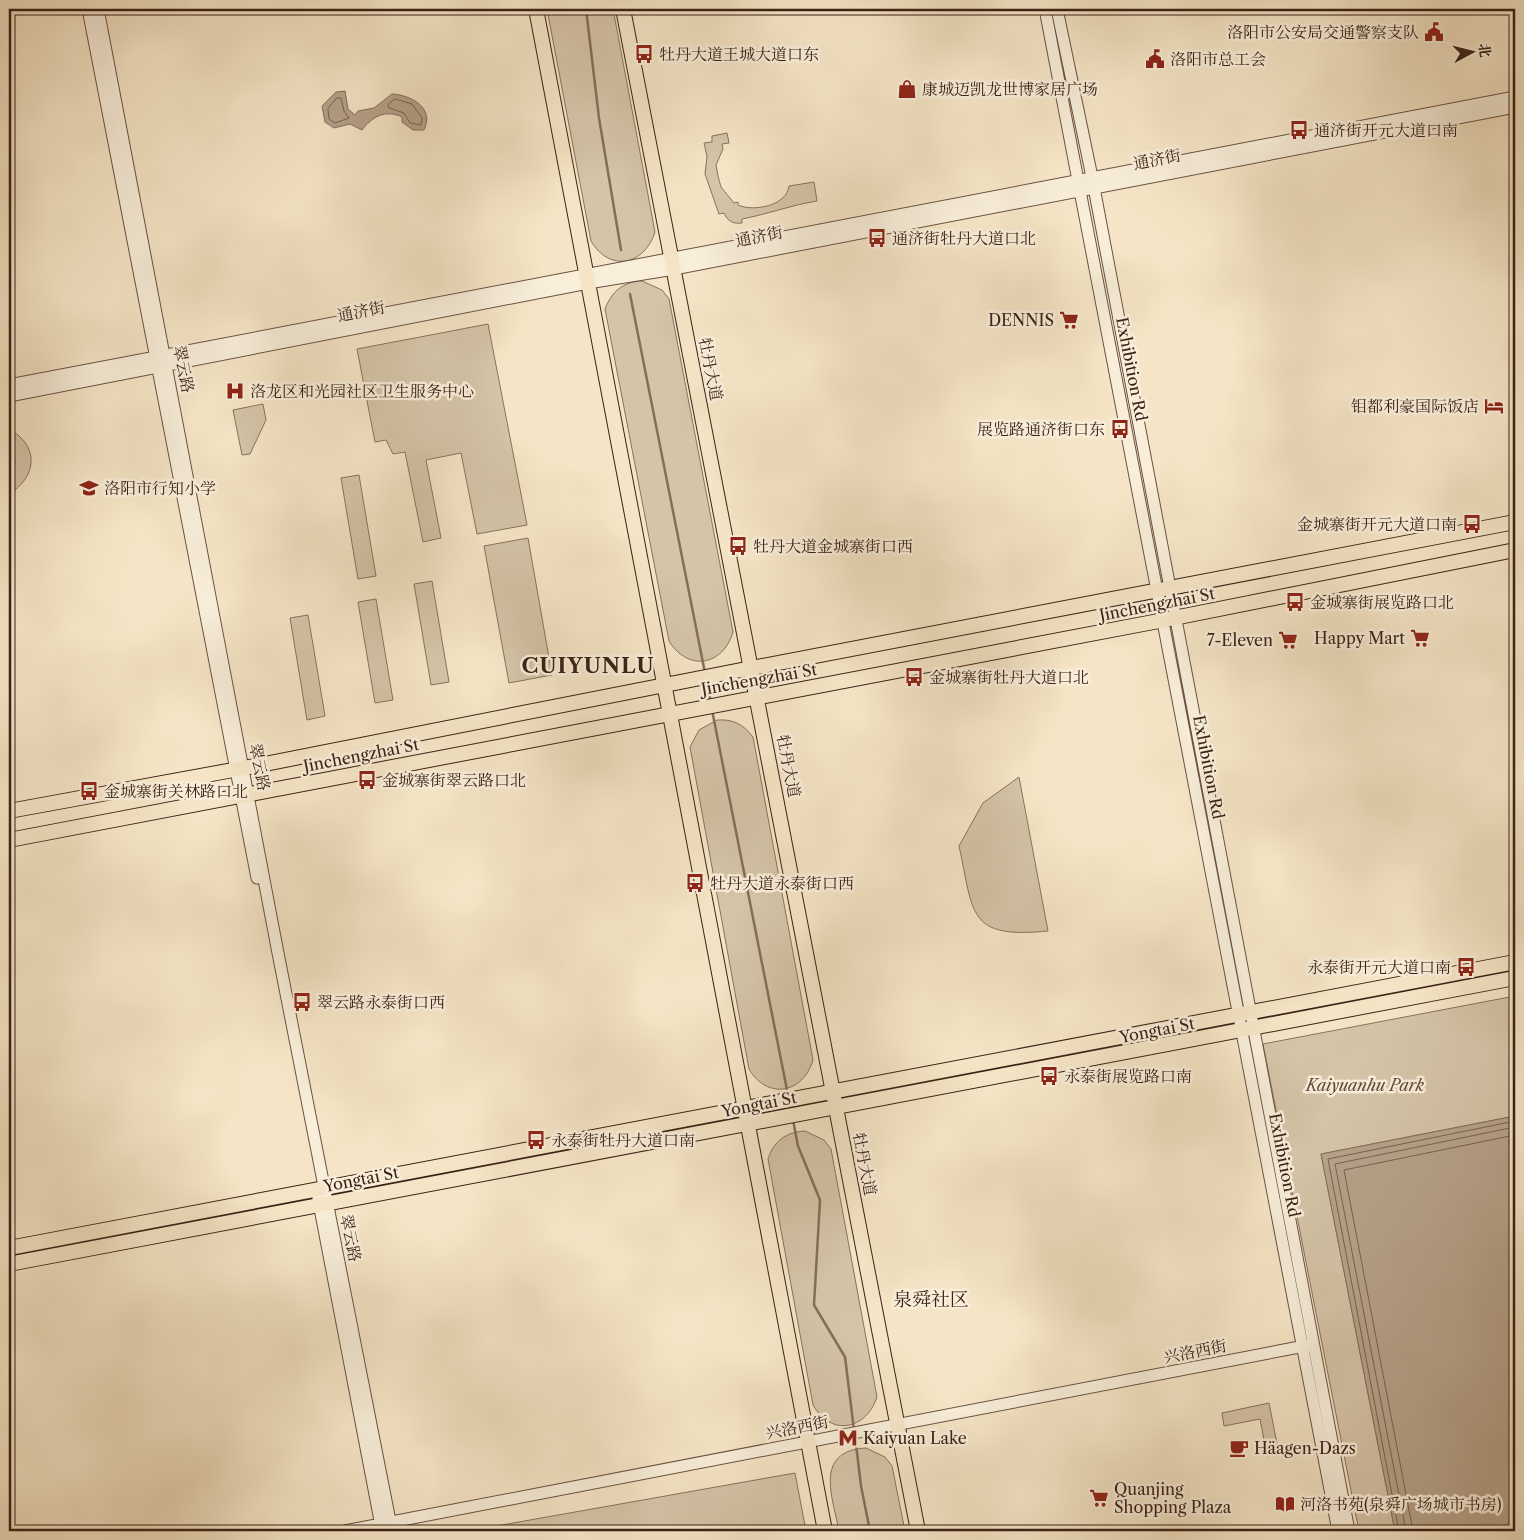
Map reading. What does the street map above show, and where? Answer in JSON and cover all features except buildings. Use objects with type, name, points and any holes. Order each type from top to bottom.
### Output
[{"type":"main road","points":[[536,9],[825,1531]]},
{"type":"main road","name":"牡丹大道","points":[[623,9],[918,1531]]},
{"type":"main road","name":"Jinchengzhai St","points":[[9,811],[240,769],[731,672],[1164,591],[1515,522]]},
{"type":"main road","name":"Jinchengzhai St","points":[[9,840],[1169,619],[1515,550]]},
{"type":"main road","name":"Yongtai St","points":[[9,1248],[1515,962]]},
{"type":"main road","name":"Yongtai St","points":[[9,1264],[1515,978]]},
{"type":"street","name":"翠云路","points":[[88,9],[161,360]]},
{"type":"street","name":"翠云路","points":[[98,9],[161,360],[387,1529]]},
{"type":"street","name":"Exhibition Rd","points":[[1045,9],[1164,591]]},
{"type":"street","name":"Exhibition Rd","points":[[1057,9],[1093,183],[1169,619],[1309,1349],[1338,1531]]},
{"type":"street","name":"通济街","points":[[1093,183],[1515,97]]},
{"type":"street","name":"通济街","points":[[9,385],[161,360],[1080,185],[1515,107]]},
{"type":"street","name":"通济街","points":[[9,396],[161,360]]},
{"type":"street","name":"Exhibition Rd","points":[[1309,1349],[1349,1531]]},
{"type":"street","name":"兴洛西街","points":[[345,1531],[387,1529],[808,1445],[1309,1349]]},
{"type":"green space","points":[[547,9],[613,9],[655,232],[643,252],[635,258],[626,261],[616,261],[607,257],[598,251],[591,241]]},
{"type":"green space","points":[[727,133],[729,143],[722,144],[723,149],[716,165],[721,187],[734,203],[738,202],[738,205],[752,208],[768,206],[782,198],[787,193],[789,186],[814,182],[817,201],[742,219],[742,223],[731,222],[724,213],[719,214],[705,174],[707,156],[704,143],[712,142],[712,136]]},
{"type":"green space","points":[[642,281],[662,290],[669,299],[733,632],[721,652],[713,658],[704,661],[695,661],[686,657],[677,651],[669,641],[605,309],[615,292],[629,283]]},
{"type":"green space","points":[[488,324],[527,525],[477,534],[461,453],[426,460],[441,538],[423,542],[405,452],[393,454],[386,440],[375,442],[357,349]]},
{"type":"green space","points":[[263,404],[266,420],[250,454],[242,455],[233,410]]},
{"type":"green space","points":[[9,429],[26,444],[31,462],[25,479],[9,494],[9,478],[14,469],[15,462],[14,454],[9,446]]},
{"type":"green space","points":[[359,475],[376,576],[358,579],[341,478]]},
{"type":"green space","points":[[528,538],[552,675],[509,683],[484,546]]},
{"type":"green space","points":[[432,581],[449,682],[431,685],[414,584]]},
{"type":"green space","points":[[376,599],[393,700],[375,703],[358,602]]},
{"type":"green space","points":[[308,615],[325,716],[307,720],[290,618]]},
{"type":"green space","points":[[717,720],[728,720],[737,723],[753,737],[813,1060],[801,1080],[793,1086],[784,1089],[775,1089],[765,1085],[749,1069],[690,747],[699,730]]},
{"type":"green space","points":[[1019,777],[1048,931],[1002,931],[988,926],[979,917],[972,905],[959,846],[983,803]]},
{"type":"green space","name":"Kaiyuanhu Park","points":[[1515,996],[1515,1116],[1321,1154],[1395,1531],[1359,1531],[1263,1044]]},
{"type":"green space","points":[[805,1131],[824,1140],[831,1149],[877,1397],[865,1417],[848,1425],[838,1425],[829,1422],[820,1415],[813,1405],[768,1159],[777,1142],[792,1133]]},
{"type":"green space","points":[[1269,1403],[1279,1454],[1267,1456],[1260,1419],[1224,1426],[1222,1413]]},
{"type":"green space","points":[[866,1448],[885,1457],[892,1466],[905,1531],[839,1531],[831,1491],[830,1478],[833,1467],[839,1458],[849,1451]]},
{"type":"green space","points":[[795,1473],[806,1531],[468,1531]]},
{"type":"water","points":[[345,91],[348,109],[355,115],[358,111],[374,108],[392,94],[407,97],[424,109],[427,122],[424,130],[413,130],[402,122],[402,117],[390,114],[375,118],[362,130],[350,124],[334,128],[325,122],[322,106],[336,92]]},
{"type":"water","points":[[1515,1116],[1515,1531],[1395,1531],[1321,1154]]},
{"type":"waterway","points":[[586,9],[599,118],[621,250]]},
{"type":"waterway","points":[[630,294],[705,673]]},
{"type":"waterway","points":[[706,681],[711,702]]},
{"type":"waterway","points":[[712,710],[788,1095]]},
{"type":"waterway","points":[[793,1120],[798,1146],[820,1200],[814,1305],[845,1357],[854,1430]]},
{"type":"waterway","points":[[855,1436],[861,1486],[870,1531]]},
{"type":"place","name":"洛阳市公安局交通警察支队","points":[[1434,32]]},
{"type":"place","name":"牡丹大道王城大道口东","points":[[644,54]]},
{"type":"place","name":"洛阳市总工会","points":[[1155,59]]},
{"type":"place","name":"康城迈凯龙世博家居广场","points":[[907,89]]},
{"type":"place","name":"通济街开元大道口南","points":[[1299,130]]},
{"type":"place","name":"通济街牡丹大道口北","points":[[877,238]]},
{"type":"place","name":"DENNIS","points":[[1069,320]]},
{"type":"place","name":"洛龙区和光园社区卫生服务中心","points":[[235,391]]},
{"type":"place","name":"钼都利豪国际饭店","points":[[1494,406]]},
{"type":"place","name":"展览路通济街口东","points":[[1120,429]]},
{"type":"place","name":"洛阳市行知小学","points":[[89,488]]},
{"type":"place","name":"金城寨街开元大道口南","points":[[1472,524]]},
{"type":"place","name":"牡丹大道金城寨街口西","points":[[738,546]]},
{"type":"place","name":"金城寨街展览路口北","points":[[1295,602]]},
{"type":"place","name":"Happy Mart","points":[[1420,638]]},
{"type":"place","name":"7-Eleven","points":[[1288,640]]},
{"type":"place","name":"金城寨街牡丹大道口北","points":[[914,677]]},
{"type":"place","name":"金城寨街翠云路口北","points":[[367,780]]},
{"type":"place","name":"金城寨街关林路口北","points":[[89,791]]},
{"type":"place","name":"牡丹大道永泰街口西","points":[[695,883]]},
{"type":"place","name":"永泰街开元大道口南","points":[[1466,967]]},
{"type":"place","name":"翠云路永泰街口西","points":[[302,1002]]},
{"type":"place","name":"永泰街展览路口南","points":[[1049,1076]]},
{"type":"place","name":"永泰街牡丹大道口南","points":[[536,1140]]},
{"type":"place","name":"Kaiyuan Lake","points":[[848,1438]]},
{"type":"place","name":"Häagen-Dazs","points":[[1239,1448]]},
{"type":"place","name":"Quanjing Shopping Plaza","points":[[1099,1498]]},
{"type":"place","name":"河洛书苑(泉舜广场城市书房)","points":[[1285,1504]]},
{"type":"district","name":"CUIYUNLU","points":[[588,666]]},
{"type":"district","name":"泉舜社区","points":[[931,1299]]}]
